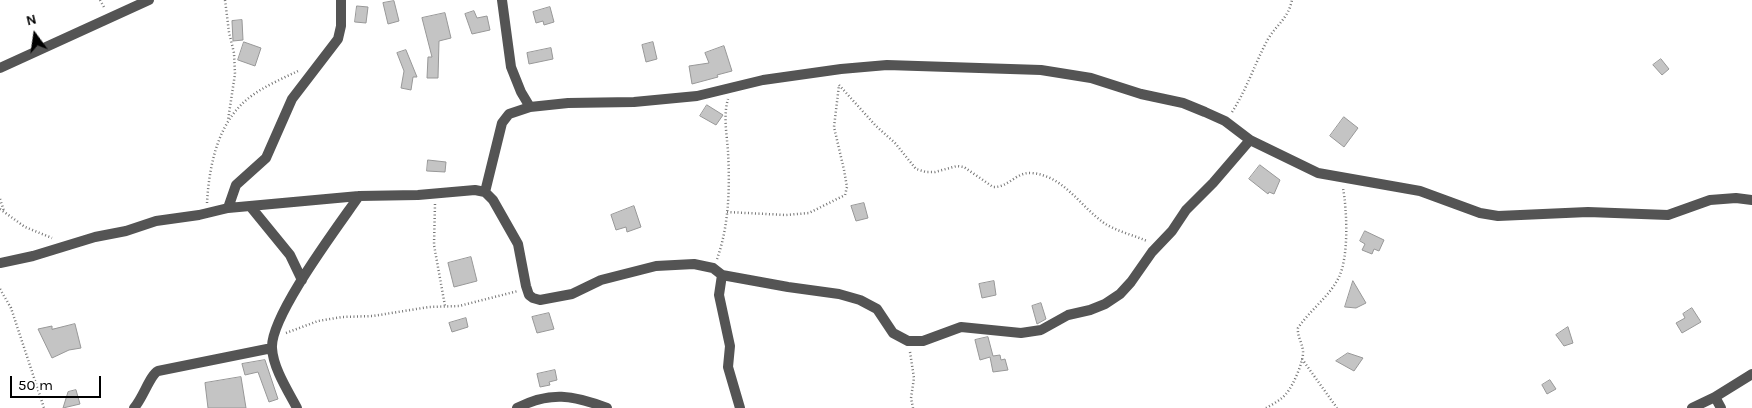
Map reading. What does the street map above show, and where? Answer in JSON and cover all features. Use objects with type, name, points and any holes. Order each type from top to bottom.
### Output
[{"type":"street","points":[[0,68],[149,0]]},
{"type":"street","points":[[228,208],[236,186],[266,158],[292,99],[338,39],[341,26],[341,0]]},
{"type":"street","points":[[502,0],[511,67],[521,92],[530,107]]},
{"type":"street","points":[[485,192],[502,123],[509,114],[530,107],[568,103],[634,102],[697,96],[763,80],[840,69],[887,65],[1042,70],[1091,78],[1141,94],[1183,103],[1225,121],[1250,140],[1318,173],[1420,191],[1480,213],[1498,216],[1588,212],[1668,215],[1710,200],[1736,198],[1752,200]]},
{"type":"street","points":[[0,263],[33,256],[95,237],[126,231],[156,221],[178,219],[228,208],[359,196],[436,194],[475,190],[485,192],[493,200],[518,244],[529,295],[540,300],[572,294],[601,280],[656,266],[694,264],[713,268],[722,275],[839,294],[860,300],[877,309],[893,333],[908,341],[923,341],[961,327],[1021,333],[1041,330],[1068,315],[1105,304],[1120,294],[1157,246],[1172,231],[1186,210],[1213,183],[1250,140]]},
{"type":"street","points":[[297,408],[280,374],[272,344],[286,306],[359,196]]},
{"type":"street","points":[[250,206],[290,255],[302,280]]},
{"type":"street","points":[[722,275],[719,294],[730,346],[728,367],[740,408]]},
{"type":"street","points":[[134,408],[147,389],[155,372],[272,344]]},
{"type":"street","points":[[1692,408],[1715,397],[1752,374]]},
{"type":"street","points":[[517,408],[540,398],[571,396],[607,408]]},
{"type":"street","points":[[1715,397],[1721,408]]},
{"type":"path","points":[[225,0],[234,53],[235,74],[228,124]]},
{"type":"path","points":[[1225,121],[1240,98],[1269,37],[1287,16],[1292,0]]},
{"type":"path","points":[[727,212],[786,215],[809,214],[845,194],[847,187],[834,127],[840,69]]},
{"type":"path","points":[[206,213],[209,175],[221,137],[228,124],[242,104],[268,85],[301,70]]},
{"type":"path","points":[[839,85],[876,126],[895,143],[916,169],[935,172],[957,166],[964,167],[993,187],[1004,186],[1022,174],[1030,172],[1043,174],[1064,187],[1092,214],[1106,224],[1157,246]]},
{"type":"path","points":[[713,268],[719,252],[727,212],[729,178],[726,105],[731,88]]},
{"type":"path","points":[[1266,408],[1285,395],[1292,385],[1302,359],[1303,349],[1298,328],[1332,289],[1340,276],[1347,218],[1341,177]]},
{"type":"path","points":[[436,194],[434,245],[445,306]]},
{"type":"path","points":[[0,199],[4,213]]},
{"type":"path","points":[[0,209],[24,227],[52,238]]},
{"type":"path","points":[[0,288],[11,308],[44,408]]},
{"type":"path","points":[[272,344],[318,321],[342,316],[373,316],[415,308],[459,306],[480,302],[526,288]]},
{"type":"path","points":[[908,341],[914,378],[911,398],[913,408]]},
{"type":"path","points":[[1302,359],[1337,408]]},
{"type":"building","points":[[394,1],[399,21],[388,24],[383,3]]},
{"type":"building","points":[[357,6],[368,7],[366,23],[355,22]]},
{"type":"building","points":[[550,7],[554,22],[544,25],[543,21],[536,23],[533,12]]},
{"type":"building","points":[[474,11],[477,18],[487,16],[490,30],[472,34],[465,14]]},
{"type":"building","points":[[445,13],[451,38],[439,41],[438,78],[427,78],[428,57],[432,57],[422,18]]},
{"type":"building","points":[[242,20],[243,40],[233,41],[232,21]]},
{"type":"building","points":[[244,42],[261,48],[255,66],[238,60]]},
{"type":"building","points":[[653,42],[657,59],[646,62],[642,45]]},
{"type":"building","points":[[724,46],[732,71],[692,84],[689,66],[709,63],[705,53]]},
{"type":"building","points":[[551,48],[553,59],[529,64],[527,53]]},
{"type":"building","points":[[406,50],[417,77],[413,77],[411,90],[401,88],[404,71],[397,53]]},
{"type":"building","points":[[1661,59],[1669,69],[1662,75],[1653,65]]},
{"type":"building","points":[[707,105],[723,115],[716,125],[700,116]]},
{"type":"building","points":[[1344,117],[1358,128],[1344,147],[1330,136]]},
{"type":"building","points":[[428,160],[446,162],[445,172],[427,171]]},
{"type":"building","points":[[1260,165],[1280,180],[1274,194],[1269,192],[1268,194],[1249,179]]},
{"type":"building","points":[[864,203],[868,218],[856,221],[851,206]]},
{"type":"building","points":[[634,206],[641,227],[627,232],[626,227],[616,230],[611,215]]},
{"type":"building","points":[[1365,231],[1384,240],[1379,251],[1374,249],[1372,254],[1362,250],[1365,244],[1360,241]]},
{"type":"building","points":[[471,257],[477,281],[454,287],[448,263]]},
{"type":"building","points":[[994,281],[996,295],[982,298],[979,284]]},
{"type":"building","points":[[1353,281],[1366,303],[1356,308],[1345,307]]},
{"type":"building","points":[[1041,303],[1046,319],[1037,324],[1032,306]]},
{"type":"building","points":[[1692,308],[1701,322],[1682,333],[1676,323],[1685,318],[1683,314]]},
{"type":"building","points":[[549,313],[554,329],[537,333],[532,317]]},
{"type":"building","points":[[466,318],[468,327],[452,332],[449,323]]},
{"type":"building","points":[[75,324],[81,348],[69,350],[52,358],[38,329],[52,326],[52,329]]},
{"type":"building","points":[[1568,327],[1573,343],[1564,346],[1556,335]]},
{"type":"building","points":[[988,337],[993,356],[1000,355],[1001,360],[1005,359],[1008,370],[993,372],[990,357],[980,360],[975,340]]},
{"type":"building","points":[[1348,353],[1363,358],[1354,371],[1336,361]]},
{"type":"building","points":[[265,360],[278,399],[269,402],[258,372],[245,375],[242,364]]},
{"type":"building","points":[[555,370],[557,380],[549,382],[550,385],[540,387],[537,374]]},
{"type":"building","points":[[241,377],[246,408],[208,408],[205,383]]},
{"type":"building","points":[[1550,380],[1556,389],[1547,394],[1542,385]]},
{"type":"building","points":[[76,390],[80,404],[63,408],[68,392]]}]
